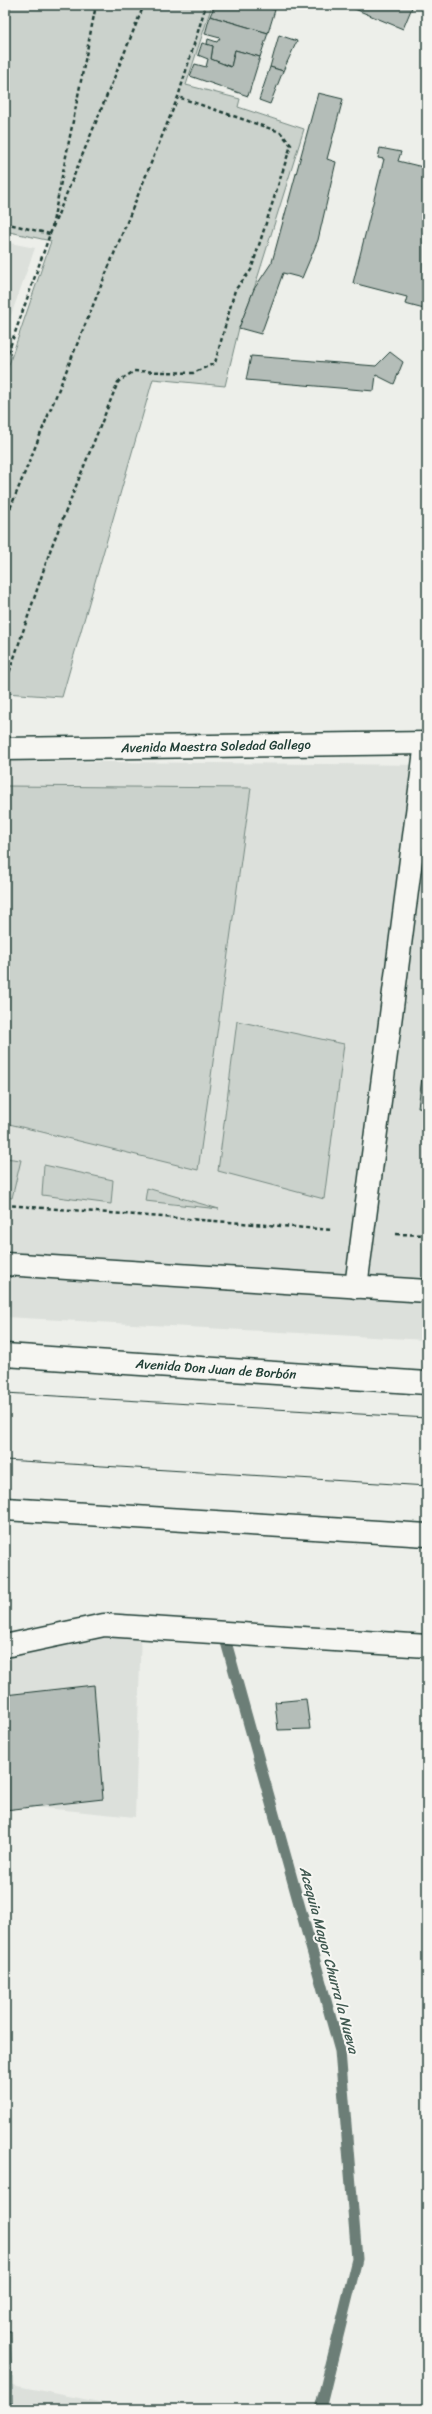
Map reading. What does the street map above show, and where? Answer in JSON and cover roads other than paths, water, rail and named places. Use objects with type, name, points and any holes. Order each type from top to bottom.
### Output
[{"type":"street","name":"Avenida Maestra Soledad Gallego","points":[[5,749],[427,743]]},
{"type":"street","points":[[356,1287],[427,743]]},
{"type":"street","points":[[5,1264],[427,1291]]},
{"type":"street","name":"Avenida Don Juan de Borbón","points":[[5,1355],[427,1383]]},
{"type":"street","points":[[5,1509],[427,1535]]},
{"type":"street","points":[[5,1646],[104,1625],[427,1646]]},
{"type":"waterway","name":"Acequia Mayor Churra la Nueva","points":[[226,1642],[340,2051],[357,2259],[320,2409]]},
{"type":"tram line","points":[[5,1393],[427,1418]]},
{"type":"tram line","points":[[5,1460],[427,1486]]}]
